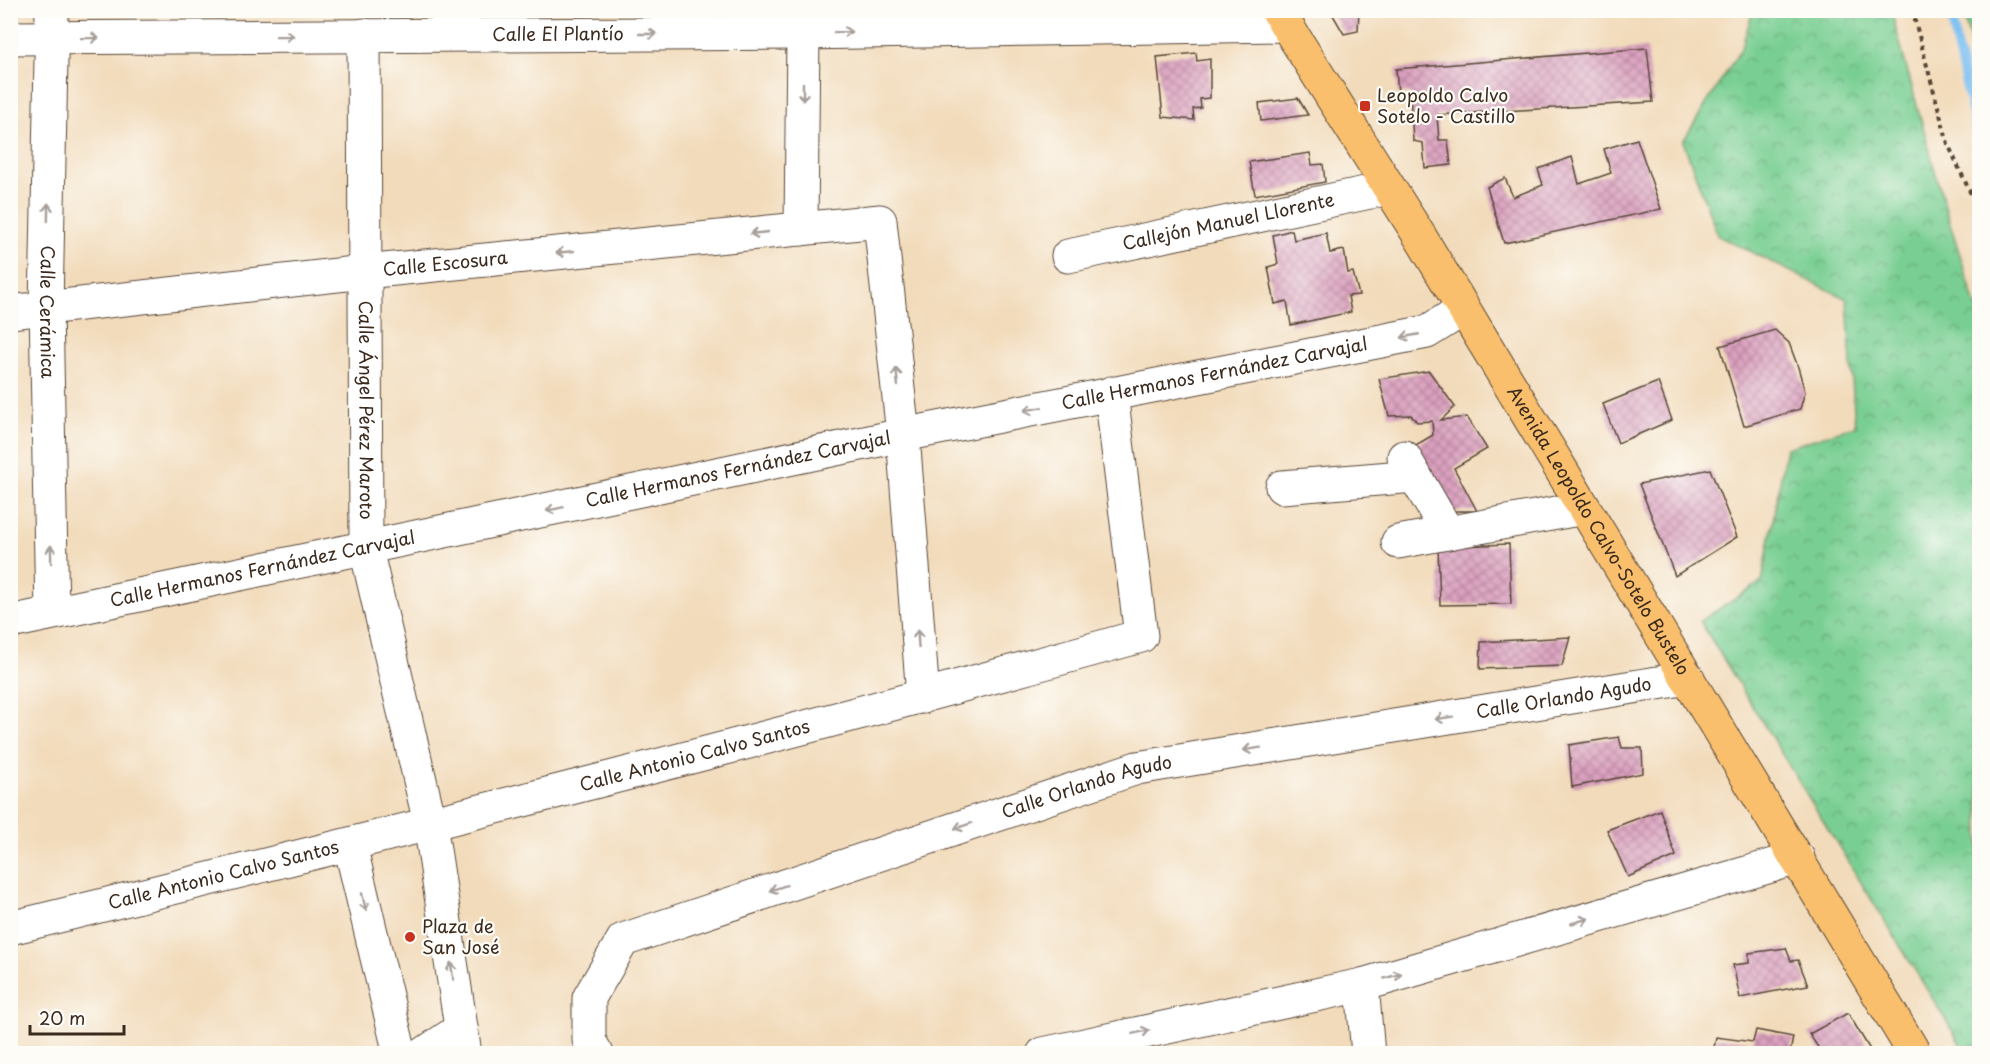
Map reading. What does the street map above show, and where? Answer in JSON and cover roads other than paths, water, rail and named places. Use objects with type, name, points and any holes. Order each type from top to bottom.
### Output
[{"type":"main road","name":"Avenida Leopoldo Calvo-Sotelo Bustelo","points":[[1281,18],[1389,188],[1915,1053]]},
{"type":"street","name":"Calle El Plantío","points":[[10,38],[52,24],[364,35],[803,33],[1281,18]]},
{"type":"street","name":"Calle Cerámica","points":[[52,24],[45,308],[52,613]]},
{"type":"street","points":[[801,229],[803,33]]},
{"type":"street","name":"Calle Ángel Pérez Maroto","points":[[364,35],[366,549],[429,823],[463,1041]]},
{"type":"street","name":"Callejón Manuel Llorente","points":[[1068,256],[1389,188]]},
{"type":"street","name":"Calle Escosura","points":[[10,312],[364,272],[880,220],[903,435]]},
{"type":"street","name":"Calle Hermanos Fernández Carvajal","points":[[10,622],[903,435],[1427,332],[1462,310]]},
{"type":"street","name":"Calle Antonio Calvo Santos","points":[[10,927],[350,845],[923,698],[1141,636],[1111,393]]},
{"type":"street","points":[[903,435],[923,698]]},
{"type":"street","points":[[1282,487],[1410,466],[1448,533]]},
{"type":"street","points":[[1398,542],[1584,508]]},
{"type":"street","name":"Calle Orlando Agudo","points":[[597,1053],[589,1041],[589,998],[623,940],[1137,768],[1688,678]]},
{"type":"street","points":[[350,845],[400,1053]]},
{"type":"street","points":[[1043,1053],[1362,985],[1798,858]]},
{"type":"street","points":[[1362,985],[1368,1053]]},
{"type":"street","points":[[424,1053],[463,1041]]},
{"type":"waterway","points":[[1951,10],[1956,43],[1980,145]]},
{"type":"place","name":"Leopoldo Calvo Sotelo - Castillo","points":[[1365,106]]},
{"type":"place","name":"Plaza de San José","points":[[410,937]]}]
